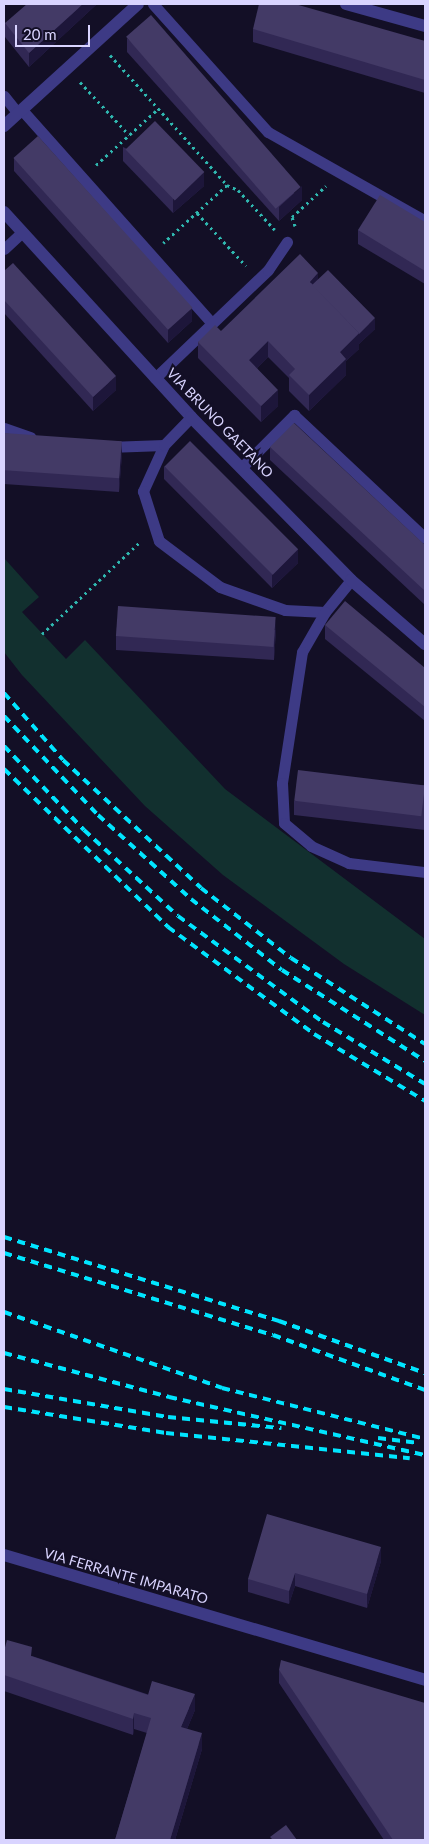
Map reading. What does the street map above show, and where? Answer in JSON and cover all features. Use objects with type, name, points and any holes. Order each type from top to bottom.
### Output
[{"type":"street","points":[[4,126],[138,4]]},
{"type":"street","points":[[346,4],[425,26]]},
{"type":"street","name":"VIA BRUNO GAETANO","points":[[4,212],[190,416],[351,580],[425,644]]},
{"type":"street","name":"VIA FERRANTE IMPARATO","points":[[4,1555],[425,1680]]},
{"type":"lane","points":[[153,4],[247,114],[277,140],[425,221]]},
{"type":"lane","points":[[4,96],[82,178],[212,323]]},
{"type":"lane","points":[[4,248],[22,232]]},
{"type":"lane","points":[[155,378],[259,279],[286,242]]},
{"type":"lane","points":[[242,467],[294,414],[425,538]]},
{"type":"lane","points":[[190,416],[164,445],[143,491],[160,542],[220,587],[285,610],[325,612]]},
{"type":"lane","points":[[4,428],[41,439]]},
{"type":"lane","points":[[94,445],[134,450],[164,445]]},
{"type":"lane","points":[[351,580],[325,612],[300,661],[282,783],[284,823],[311,846],[349,863],[425,872]]},
{"type":"path","points":[[98,41],[227,186],[238,190],[286,242],[297,222],[292,217],[339,174]]},
{"type":"path","points":[[67,68],[129,135]]},
{"type":"path","points":[[82,178],[158,109]]},
{"type":"path","points":[[150,254],[227,186]]},
{"type":"path","points":[[197,213],[259,279]]},
{"type":"path","points":[[42,634],[155,528]]},
{"type":"green space","points":[[4,558],[39,597],[22,612],[66,659],[85,640],[225,789],[425,939],[425,1015],[344,964],[223,875],[145,806],[22,675],[4,652]]},
{"type":"building","points":[[27,4],[83,4],[29,53],[5,23]]},
{"type":"building","points":[[259,4],[295,4],[425,41],[425,80],[253,29]]},
{"type":"building","points":[[151,15],[301,187],[276,209],[126,37]]},
{"type":"building","points":[[155,121],[204,172],[175,201],[126,149]]},
{"type":"building","points":[[38,136],[193,308],[168,330],[13,158]]},
{"type":"building","points":[[380,195],[425,222],[425,271],[358,230]]},
{"type":"building","points":[[300,254],[318,273],[310,282],[359,333],[340,352],[346,359],[309,395],[289,375],[295,369],[268,341],[249,360],[278,390],[261,406],[198,342],[215,325],[221,331]]},
{"type":"building","points":[[13,263],[116,376],[93,397],[4,300],[4,271]]},
{"type":"building","points":[[328,270],[375,318],[359,334],[312,285]]},
{"type":"building","points":[[294,423],[425,545],[425,591],[270,447]]},
{"type":"building","points":[[4,433],[122,441],[119,478],[4,470]]},
{"type":"building","points":[[190,441],[298,549],[273,575],[165,466]]},
{"type":"building","points":[[345,601],[425,668],[425,707],[325,625]]},
{"type":"building","points":[[118,606],[276,617],[274,647],[116,636]]},
{"type":"building","points":[[298,770],[425,786],[421,816],[294,801]]},
{"type":"building","points":[[267,1514],[381,1547],[367,1594],[295,1573],[289,1591],[248,1579]]},
{"type":"building","points":[[7,1640],[32,1647],[31,1656],[148,1695],[152,1681],[195,1694],[181,1727],[202,1733],[170,1840],[115,1840],[151,1718],[134,1713],[133,1719],[4,1675],[4,1651]]},
{"type":"building","points":[[281,1660],[425,1703],[425,1840],[393,1840],[279,1670]]},
{"type":"building","points":[[286,1825],[297,1840],[273,1840],[270,1837]]},
{"type":"railway","points":[[4,693],[63,760],[201,888],[291,958],[425,1044]]},
{"type":"railway","points":[[4,716],[98,815],[191,899],[282,970],[425,1061]]},
{"type":"railway","points":[[4,746],[84,830],[178,916],[323,1022],[425,1084]]},
{"type":"railway","points":[[4,769],[168,927],[314,1034],[425,1101]]},
{"type":"railway","points":[[4,1237],[279,1321],[425,1373]]},
{"type":"railway","points":[[4,1253],[273,1335],[425,1390]]},
{"type":"railway","points":[[4,1312],[222,1388],[425,1439]]},
{"type":"railway","points":[[4,1353],[169,1397],[425,1455]]},
{"type":"railway","points":[[4,1389],[168,1417],[281,1428]]},
{"type":"railway","points":[[4,1407],[166,1433],[410,1458]]},
{"type":"railway","points":[[378,1438],[417,1443]]}]
